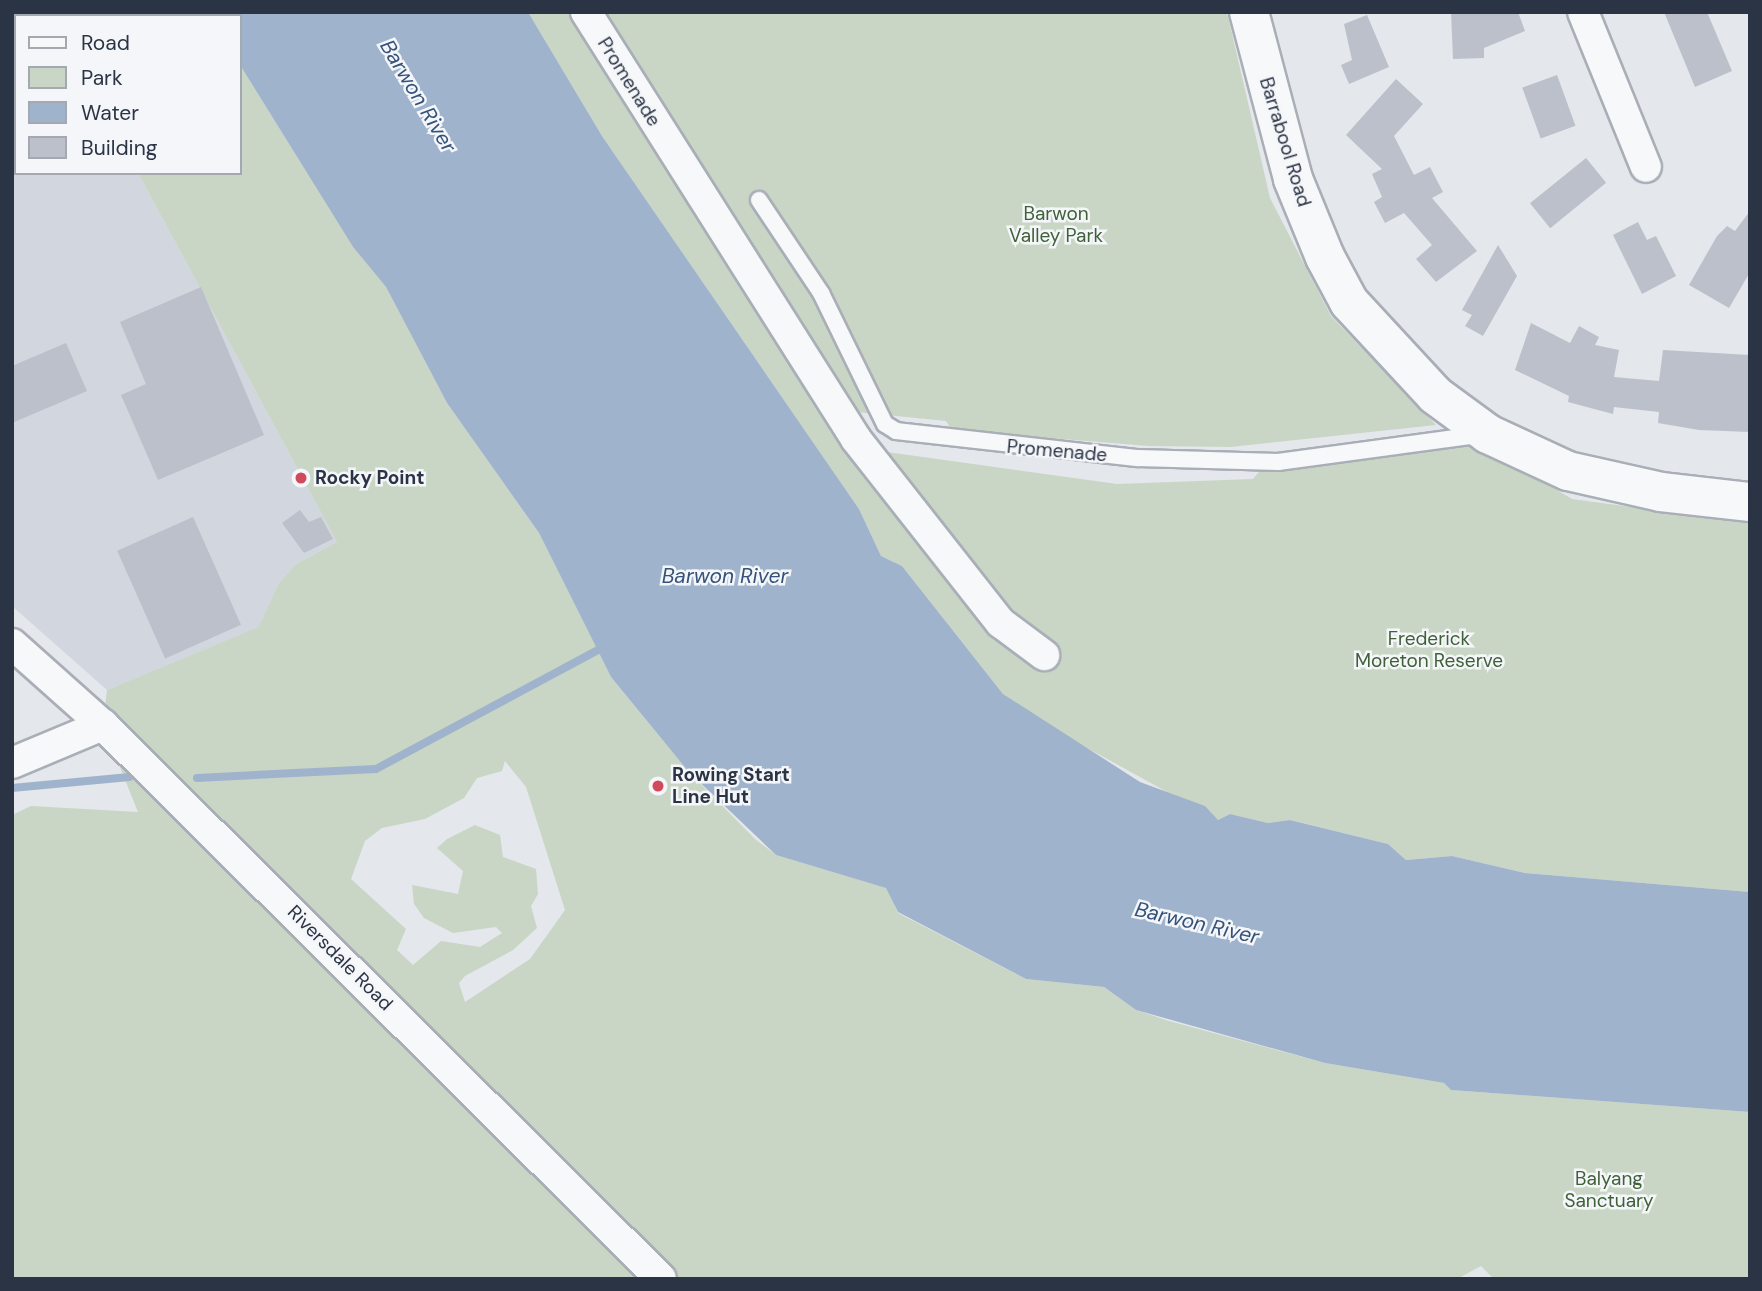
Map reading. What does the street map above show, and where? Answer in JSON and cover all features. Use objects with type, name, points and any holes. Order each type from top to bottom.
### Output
[{"type":"street","name":"Promenade","points":[[586,12],[856,439],[1001,623],[1044,655]]},
{"type":"street","points":[[1584,12],[1646,167]]},
{"type":"street","name":"Barrabool Road","points":[[1252,14],[1293,179],[1349,302],[1435,395],[1488,434],[1567,471],[1661,492],[1750,502]]},
{"type":"street","name":"Riversdale Road","points":[[12,644],[103,725],[661,1279]]},
{"type":"street","points":[[12,763],[103,725]]},
{"type":"lane","name":"Promenade","points":[[759,200],[821,293],[885,424],[896,432],[1138,458],[1278,462],[1488,434]]},
{"type":"shaded area","points":[[12,12],[29,14],[14,14],[14,175],[139,175],[337,542],[296,564],[279,583],[260,627],[107,690],[12,606]]},
{"type":"green space","points":[[44,12],[207,12],[207,14]]},
{"type":"green space","points":[[528,12],[1227,12],[1270,198],[1331,316],[1436,425],[1231,447],[1149,446],[952,430],[946,421],[826,409],[867,466],[887,452],[1117,484],[1253,479],[1264,466],[1481,445],[1572,499],[1750,523],[1750,892],[1525,873],[1452,856],[1406,860],[1388,844],[1291,820],[1268,823],[1230,814],[1218,820],[1049,727],[1003,694],[902,566],[881,556],[859,509],[602,136]]},
{"type":"green space","name":"Balyang Sanctuary","points":[[242,68],[353,247],[386,287],[447,403],[539,533],[611,677],[688,771],[755,839],[776,855],[887,888],[898,913],[1026,979],[1104,987],[1136,1010],[1169,1021],[1325,1063],[1444,1083],[1451,1090],[1750,1112],[1750,1279],[1494,1279],[1481,1266],[1457,1279],[12,1279],[12,815],[31,806],[138,812],[103,725],[107,690],[259,627],[279,583],[296,564],[337,542],[139,175],[242,175]],"holes":[[[505,761],[526,787],[565,910],[530,959],[465,1002],[459,983],[465,976],[513,950],[537,928],[531,906],[538,894],[536,869],[503,857],[500,835],[475,825],[447,839],[437,848],[463,871],[458,894],[412,885],[414,904],[424,918],[453,933],[496,927],[502,933],[480,947],[441,941],[413,965],[397,950],[406,929],[351,879],[365,841],[382,828],[425,819],[464,798],[477,778],[502,771]]]},
{"type":"water","name":"Barwon River","points":[[207,12],[528,12],[602,136],[859,509],[881,556],[902,566],[1003,694],[1140,782],[1205,806],[1218,820],[1230,814],[1268,823],[1290,820],[1388,844],[1406,860],[1452,856],[1525,873],[1750,892],[1750,1112],[1451,1090],[1444,1083],[1325,1063],[1136,1010],[1104,987],[1026,979],[898,912],[886,888],[776,855],[688,771],[611,677],[539,533],[447,403],[386,287],[353,247],[242,68],[242,14]]},
{"type":"building","points":[[1451,12],[1518,12],[1525,31],[1484,48],[1484,58],[1453,59]]},
{"type":"building","points":[[1664,12],[1707,12],[1732,71],[1695,87]]},
{"type":"building","points":[[1367,15],[1389,67],[1349,84],[1341,65],[1352,60],[1344,24]]},
{"type":"building","points":[[1557,75],[1575,126],[1541,138],[1522,88]]},
{"type":"building","points":[[1396,79],[1423,104],[1394,136],[1414,175],[1430,167],[1443,192],[1432,198],[1477,251],[1436,282],[1416,259],[1432,245],[1404,213],[1385,223],[1374,202],[1382,197],[1372,174],[1382,169],[1346,135]]},
{"type":"building","points":[[1586,158],[1606,183],[1550,228],[1530,203]]},
{"type":"building","points":[[1750,211],[1750,272],[1729,308],[1689,285],[1717,236],[1727,226],[1735,231]]},
{"type":"building","points":[[1638,222],[1647,240],[1656,236],[1676,276],[1642,294],[1613,235]]},
{"type":"building","points":[[1498,245],[1517,276],[1483,336],[1465,326],[1472,315],[1462,310]]},
{"type":"building","points":[[201,287],[264,435],[158,480],[121,395],[146,384],[120,322]]},
{"type":"building","points":[[1531,323],[1570,343],[1579,326],[1599,337],[1595,345],[1619,350],[1614,377],[1659,381],[1663,350],[1750,355],[1750,432],[1699,430],[1658,423],[1659,412],[1614,407],[1613,414],[1568,402],[1569,396],[1515,370]]},
{"type":"building","points":[[66,343],[87,391],[12,423],[12,366]]},
{"type":"building","points":[[300,510],[309,522],[321,517],[333,539],[304,553],[282,523]]},
{"type":"building","points":[[193,517],[241,625],[165,659],[117,551]]},
{"type":"waterway","points":[[197,778],[376,769],[604,647]]},
{"type":"waterway","points":[[12,788],[129,777]]},
{"type":"place","name":"Rocky Point","points":[[301,478]]},
{"type":"place","name":"Rowing Start Line Hut","points":[[658,786]]},
{"type":"park label","name":"Barwon Valley Park","points":[[1056,225]]},
{"type":"park label","name":"Frederick Moreton Reserve","points":[[1429,650]]}]
